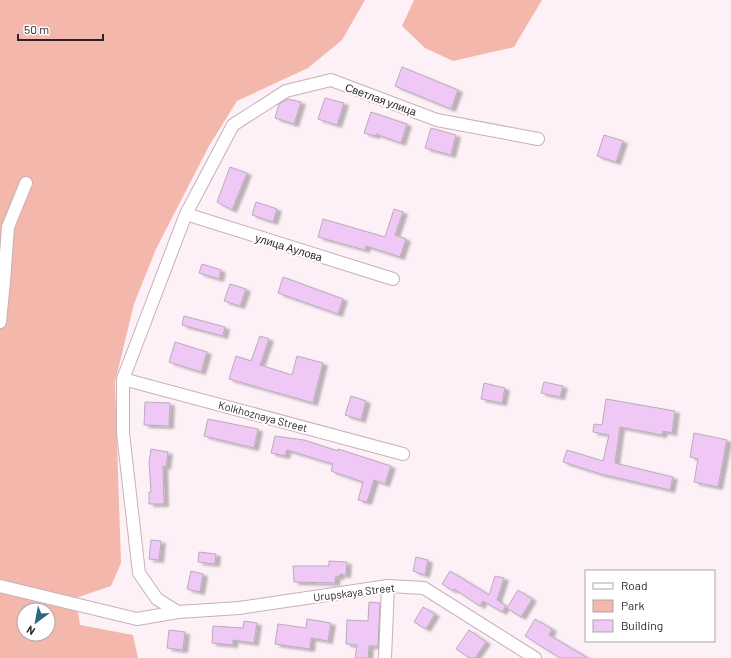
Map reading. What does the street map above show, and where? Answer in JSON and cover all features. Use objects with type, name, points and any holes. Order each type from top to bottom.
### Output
[{"type":"street","name":"Светлая улица","points":[[186,214],[233,125],[286,91],[331,80],[437,120],[538,139]]},
{"type":"street","points":[[0,322],[2,279],[8,227],[26,183]]},
{"type":"street","name":"улица Аулова","points":[[186,214],[393,279]]},
{"type":"street","points":[[178,612],[156,599],[139,573],[123,433],[123,379],[186,214]]},
{"type":"street","name":"Kolkhoznaya Street","points":[[123,379],[403,454]]},
{"type":"street","name":"Urupskaya Street","points":[[0,586],[137,619],[178,612],[239,608],[388,586],[424,588],[535,658]]},
{"type":"street","points":[[385,658],[388,586]]},
{"type":"green space","points":[[0,0],[365,0],[342,40],[308,68],[237,101],[209,146],[156,249],[134,304],[115,382],[121,563],[111,586],[76,598],[80,625],[133,635],[138,658],[0,658]]},
{"type":"green space","points":[[414,0],[542,0],[514,47],[453,61],[425,48],[402,26]]},
{"type":"building","points":[[402,67],[458,90],[451,109],[395,86]]},
{"type":"building","points":[[325,98],[344,103],[337,125],[318,119]]},
{"type":"building","points":[[288,99],[301,102],[294,124],[275,118],[279,104]]},
{"type":"building","points":[[371,112],[407,124],[401,143],[376,134],[375,136],[364,133]]},
{"type":"building","points":[[431,128],[456,135],[451,155],[425,148]]},
{"type":"building","points":[[604,135],[623,141],[616,162],[597,156]]},
{"type":"building","points":[[230,167],[247,173],[232,210],[217,202]]},
{"type":"building","points":[[256,202],[277,209],[273,222],[252,215]]},
{"type":"building","points":[[394,209],[403,212],[395,235],[406,239],[400,257],[366,246],[365,250],[318,237],[323,219],[385,237]]},
{"type":"building","points":[[202,264],[221,270],[219,279],[199,273]]},
{"type":"building","points":[[283,277],[343,299],[338,314],[278,293]]},
{"type":"building","points":[[230,284],[246,289],[240,306],[224,301]]},
{"type":"building","points":[[184,316],[225,327],[223,336],[182,325]]},
{"type":"building","points":[[260,336],[269,339],[260,365],[292,375],[297,356],[323,363],[313,403],[229,379],[236,356],[251,361]]},
{"type":"building","points":[[175,342],[207,352],[201,372],[169,362]]},
{"type":"building","points":[[544,382],[563,386],[560,397],[541,393]]},
{"type":"building","points":[[484,383],[505,388],[502,403],[481,399]]},
{"type":"building","points":[[351,396],[366,401],[361,420],[345,415]]},
{"type":"building","points":[[606,399],[675,411],[672,433],[663,431],[662,435],[620,427],[615,463],[673,477],[670,490],[601,474],[563,462],[567,450],[603,461],[609,435],[593,432],[594,424],[602,425]]},
{"type":"building","points":[[145,402],[170,403],[169,426],[144,425]]},
{"type":"building","points":[[208,419],[258,429],[254,448],[204,436]]},
{"type":"building","points":[[694,433],[727,440],[718,487],[694,482],[698,459],[690,457]]},
{"type":"building","points":[[275,436],[304,440],[391,466],[385,484],[374,480],[367,502],[358,500],[363,482],[331,471],[333,464],[287,450],[285,456],[271,453]]},
{"type":"building","points":[[151,449],[168,452],[166,467],[163,466],[164,504],[149,504],[149,492],[151,492],[149,463]]},
{"type":"building","points":[[151,540],[161,541],[159,560],[149,559]]},
{"type":"building","points":[[199,552],[216,554],[215,564],[198,562]]},
{"type":"building","points":[[416,557],[428,560],[425,575],[413,571]]},
{"type":"building","points":[[329,561],[347,562],[346,575],[340,574],[339,577],[336,576],[335,583],[294,582],[293,566],[329,566]]},
{"type":"building","points":[[191,571],[203,574],[200,592],[187,589]]},
{"type":"building","points":[[450,571],[489,595],[495,576],[504,578],[497,600],[506,606],[502,612],[483,601],[480,606],[454,589],[453,591],[442,584]]},
{"type":"building","points":[[518,590],[532,599],[521,617],[507,608]]},
{"type":"building","points":[[369,602],[380,603],[378,646],[369,646],[368,658],[355,658],[357,645],[346,644],[347,620],[368,621]]},
{"type":"building","points":[[423,607],[435,614],[426,629],[414,622]]},
{"type":"building","points":[[307,619],[331,623],[328,641],[311,638],[310,649],[275,644],[278,624],[306,628]]},
{"type":"building","points":[[535,619],[552,629],[549,635],[588,658],[560,658],[525,636]]},
{"type":"building","points":[[244,621],[257,623],[254,643],[233,640],[233,645],[212,643],[213,626],[243,628]]},
{"type":"building","points":[[169,630],[185,632],[183,650],[167,648]]},
{"type":"building","points":[[469,630],[486,642],[475,658],[470,658],[456,649]]}]
